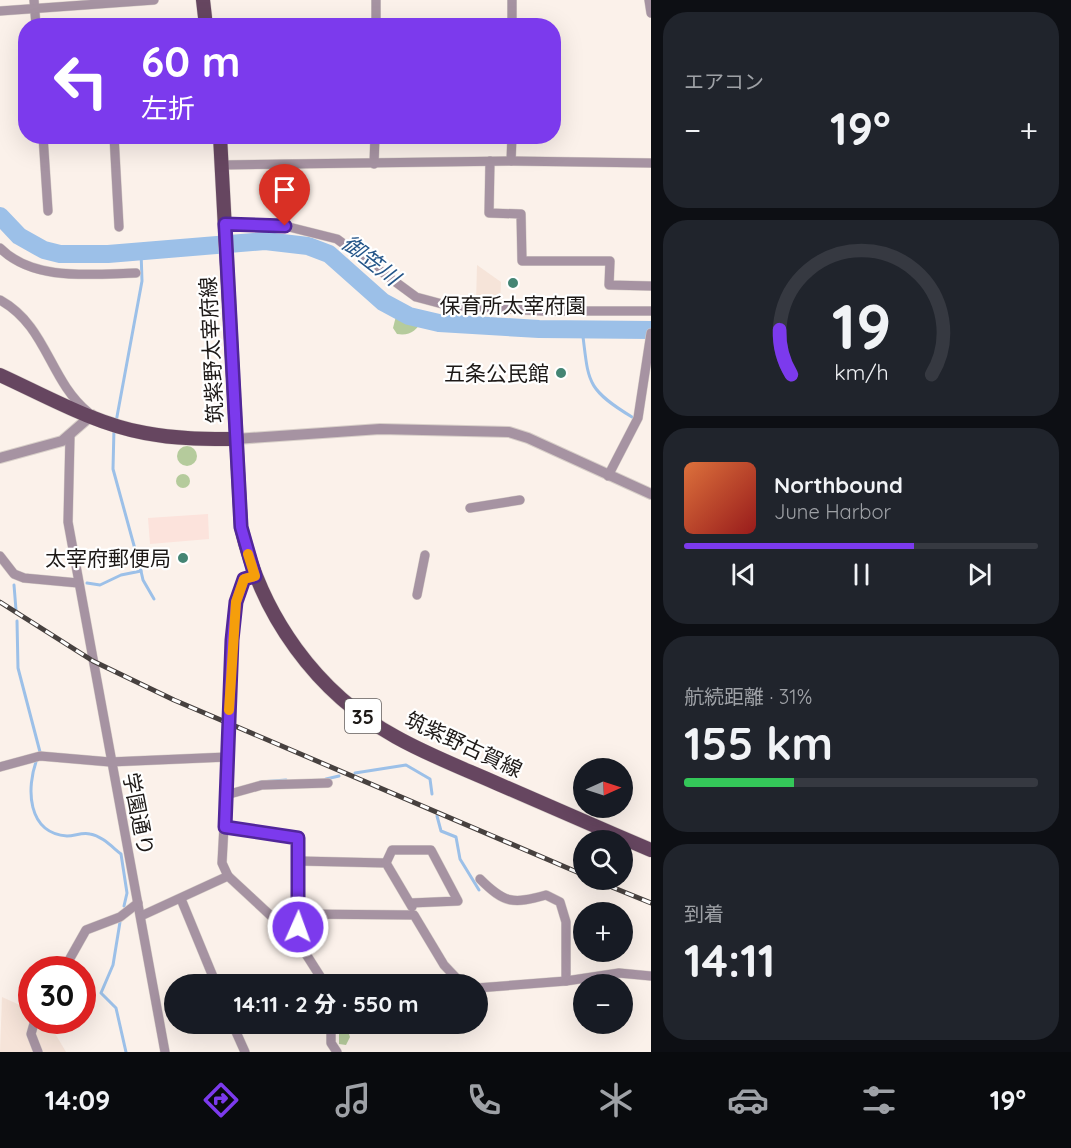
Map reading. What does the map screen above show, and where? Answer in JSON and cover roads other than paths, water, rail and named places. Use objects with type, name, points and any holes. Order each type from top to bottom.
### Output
[{"type":"main road","points":[[202,0],[205,18]]},
{"type":"main road","points":[[221,144],[225,226]]},
{"type":"main road","name":"筑紫野太宰府線","points":[[225,226],[236,439]]},
{"type":"main road","points":[[0,375],[92,416],[142,433],[185,439],[236,439]]},
{"type":"main road","name":"筑紫野古賀線","points":[[236,439],[241,527],[255,576],[275,618],[306,664],[350,708],[418,748],[651,850]]},
{"type":"street","points":[[0,11],[35,5],[154,0]]},
{"type":"street","points":[[376,0],[376,18]]},
{"type":"street","points":[[512,0],[513,18]]},
{"type":"street","points":[[649,0],[651,13]]},
{"type":"street","points":[[44,144],[48,211]]},
{"type":"street","points":[[114,144],[119,226]]},
{"type":"street","points":[[374,164],[375,144]]},
{"type":"street","points":[[512,144],[512,161]]},
{"type":"street","points":[[222,165],[490,161],[651,163]]},
{"type":"street","points":[[490,161],[489,213],[521,214],[522,261],[610,261],[609,285],[651,286]]},
{"type":"street","points":[[225,226],[285,226],[337,239],[416,297],[446,305],[542,311],[651,311]]},
{"type":"street","points":[[0,248],[22,263],[38,269],[76,274],[136,273]]},
{"type":"street","points":[[0,300],[25,317],[74,401],[92,416],[70,436],[54,445],[0,458]]},
{"type":"street","points":[[608,476],[638,418],[650,337]]},
{"type":"street","points":[[236,439],[380,429],[509,432],[528,438],[651,494]]},
{"type":"street","name":"学園通り","points":[[70,436],[68,522],[110,762],[165,1052]]},
{"type":"street","points":[[470,508],[520,500]]},
{"type":"street","points":[[417,595],[425,555]]},
{"type":"street","points":[[0,556],[14,573],[24,578],[78,583]]},
{"type":"street","points":[[255,576],[244,579],[236,602],[222,863],[228,876],[297,940],[319,974]]},
{"type":"street","points":[[0,767],[40,756],[110,762],[227,757]]},
{"type":"street","points":[[226,795],[262,785],[328,783]]},
{"type":"street","points":[[225,827],[298,838],[300,861],[297,940]]},
{"type":"street","points":[[386,863],[392,850],[431,850],[458,901],[411,903]]},
{"type":"street","points":[[300,861],[386,863]]},
{"type":"street","points":[[386,863],[411,903],[414,915],[444,965],[453,974]]},
{"type":"street","points":[[141,916],[228,876]]},
{"type":"street","points":[[480,879],[506,900],[521,902],[546,895],[560,902],[566,922],[566,981]]},
{"type":"street","points":[[181,899],[212,974]]},
{"type":"street","points":[[71,956],[86,930],[120,917],[138,903]]},
{"type":"street","points":[[298,914],[414,915]]},
{"type":"street","points":[[488,987],[566,981],[620,973],[651,976]]},
{"type":"street","points":[[31,1034],[38,1052]]},
{"type":"street","points":[[237,1034],[244,1052]]},
{"type":"street","points":[[331,1034],[331,1043],[337,1052]]},
{"type":"waterway","name":"御笠川","points":[[0,216],[19,236],[44,250],[60,254],[108,254],[265,241],[308,246],[329,254],[383,302],[409,316],[439,323],[539,329],[651,330]]},
{"type":"waterway","points":[[116,422],[142,281],[141,251]]},
{"type":"waterway","points":[[582,329],[588,372],[592,382],[605,398],[632,417]]},
{"type":"waterway","points":[[87,583],[100,585],[121,575],[141,571],[113,469],[114,428]]},
{"type":"waterway","points":[[141,571],[143,580],[154,599]]},
{"type":"waterway","points":[[14,585],[16,610]]},
{"type":"waterway","points":[[17,621],[18,668],[40,752]]},
{"type":"waterway","points":[[37,759],[31,783],[33,807],[37,818],[44,827],[54,833],[67,836],[84,833],[94,835],[121,854],[127,893],[124,906]]},
{"type":"waterway","points":[[355,773],[406,765],[430,779],[432,794]]},
{"type":"waterway","points":[[326,779],[339,776]]},
{"type":"waterway","points":[[260,782],[286,780]]},
{"type":"waterway","points":[[437,816],[441,831],[456,837],[460,859],[479,890]]},
{"type":"waterway","points":[[120,922],[113,965],[101,993],[116,1008],[126,1052]]},
{"type":"railway","points":[[0,602],[93,661],[174,700],[573,870]]},
{"type":"railway","points":[[619,890],[651,903]]},
{"type":"place","name":"保育所太宰府園","points":[[513,283]]},
{"type":"place","name":"五条公民館","points":[[561,373]]},
{"type":"place","name":"太宰府郵便局","points":[[183,558]]}]
